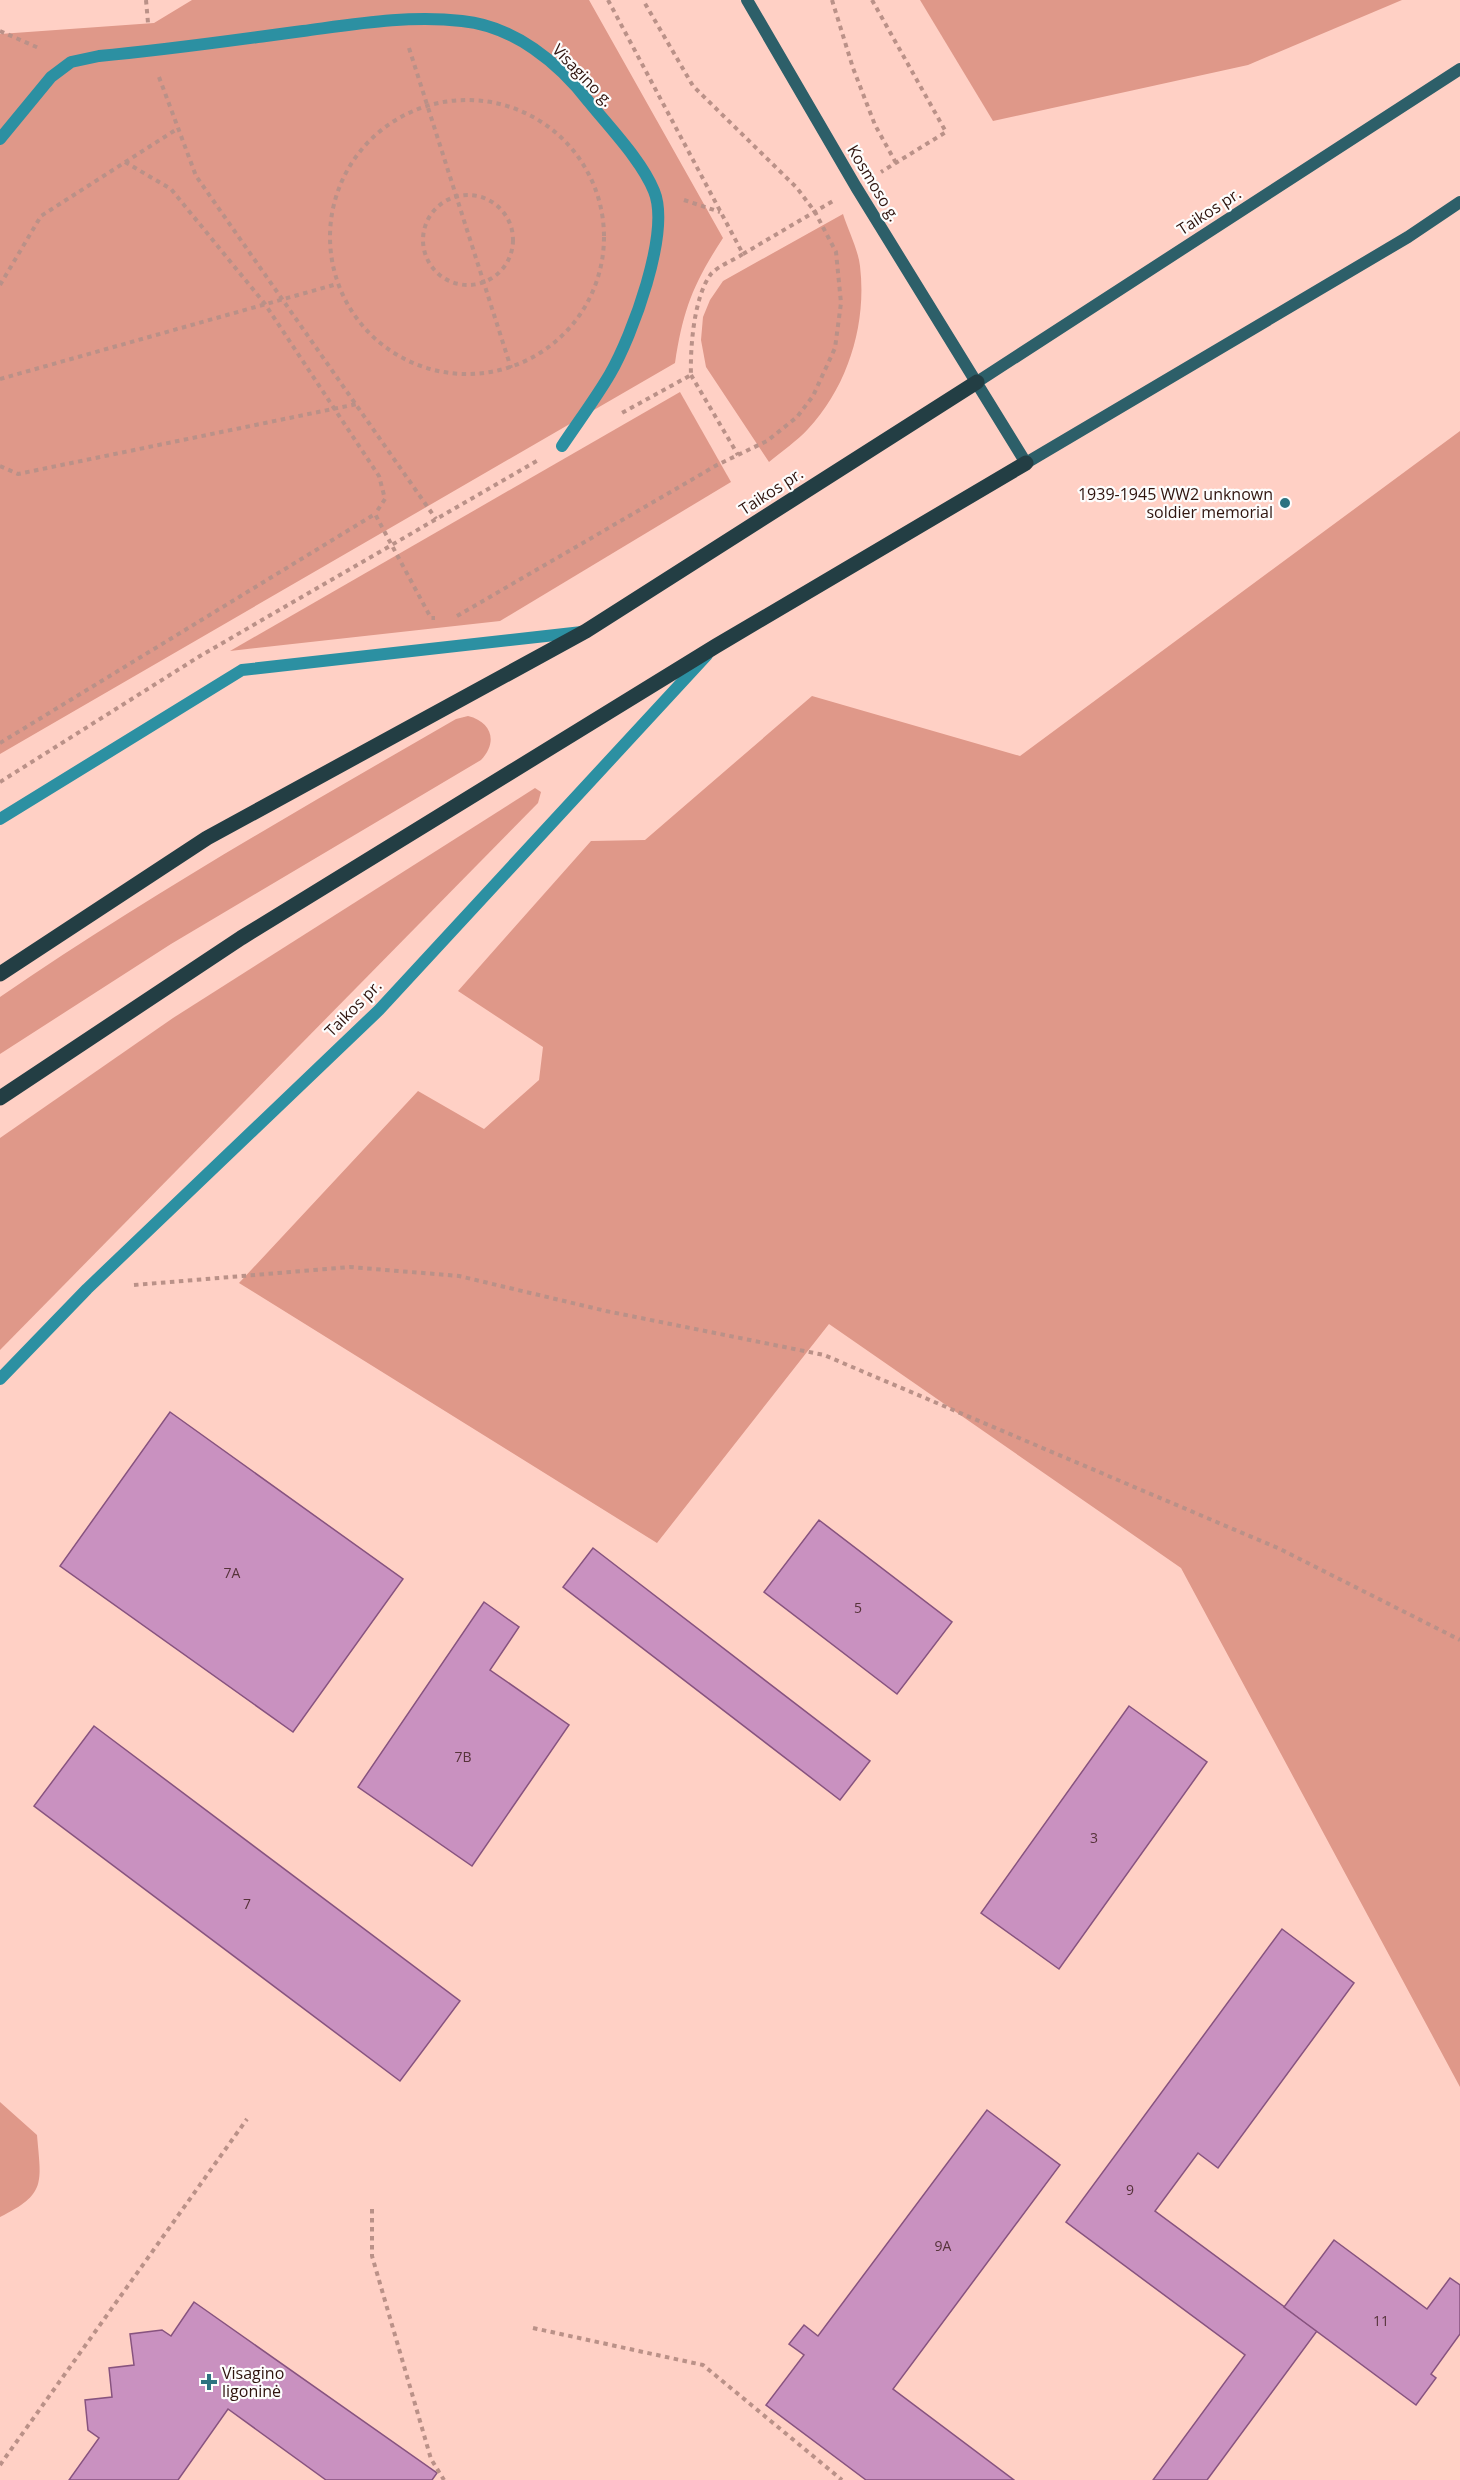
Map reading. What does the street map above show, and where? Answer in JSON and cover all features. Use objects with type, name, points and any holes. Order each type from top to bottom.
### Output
[{"type":"main road","name":"Kosmoso g.","points":[[747,0],[856,187],[977,382]]},
{"type":"main road","name":"Taikos pr.","points":[[0,974],[207,838],[586,632],[1460,69]]},
{"type":"main road","name":"Taikos pr.","points":[[0,1098],[241,938],[716,646],[1408,237],[1460,201]]},
{"type":"main road","points":[[977,382],[1026,463]]},
{"type":"street","name":"Visagino g.","points":[[0,139],[51,77],[71,62],[99,56],[400,18],[464,21],[508,35],[547,57],[583,94],[643,172],[654,191],[659,224],[651,268],[637,310],[611,372],[562,446]]},
{"type":"street","name":"Taikos pr.","points":[[0,819],[242,670],[586,632]]},
{"type":"street","name":"Taikos pr.","points":[[0,1379],[87,1289],[379,1010],[716,646]]},
{"type":"path","points":[[147,0],[150,51],[196,176],[435,519]]},
{"type":"path","points":[[448,617],[457,616],[738,455],[767,441],[797,417],[813,396],[835,348],[841,303],[836,252],[814,212],[797,188],[693,86],[643,0]]},
{"type":"path","points":[[832,0],[853,68],[875,125],[896,163]]},
{"type":"path","points":[[743,254],[946,132],[872,0]]},
{"type":"path","points":[[400,18],[511,368]]},
{"type":"path","points":[[0,31],[71,62]]},
{"type":"path","points":[[474,98],[520,109],[561,135],[590,172],[603,218],[602,266],[584,310],[552,345],[511,368],[469,375],[427,369],[388,351],[358,322],[337,284],[329,248],[331,220],[344,175],[364,144],[393,120],[427,104],[474,98]]},
{"type":"path","points":[[0,285],[41,216],[177,129]]},
{"type":"path","points":[[0,743],[375,514],[385,499],[379,476],[265,304],[171,189],[125,162]]},
{"type":"path","points":[[456,195],[479,195],[500,206],[512,226],[514,249],[503,270],[484,284],[459,285],[437,275],[424,254],[423,229],[435,207],[456,195]]},
{"type":"path","points":[[0,379],[337,284]]},
{"type":"path","points":[[691,375],[738,455]]},
{"type":"path","points":[[0,466],[18,474],[357,404]]},
{"type":"path","points":[[0,782],[200,656],[562,446]]},
{"type":"path","points":[[375,514],[431,618],[440,617]]},
{"type":"path","points":[[87,1289],[350,1267],[459,1276],[606,1311],[824,1355],[1280,1549],[1460,1640]]},
{"type":"path","points":[[0,2465],[247,2119]]},
{"type":"path","points":[[372,2210],[372,2256],[431,2459],[444,2480]]},
{"type":"path","points":[[533,2328],[704,2365],[842,2480]]},
{"type":"shaded area","points":[[192,0],[589,0],[723,238],[704,269],[691,298],[675,363],[0,754],[0,34],[154,23]]},
{"type":"shaded area","points":[[920,0],[1402,0],[1248,65],[993,121]]},
{"type":"shaded area","points":[[843,214],[860,266],[860,310],[852,353],[834,394],[822,412],[804,433],[769,462],[706,367],[701,340],[703,317],[710,300],[723,281]]},
{"type":"shaded area","points":[[680,392],[731,482],[500,621],[230,651]]},
{"type":"shaded area","points":[[1460,431],[1460,2087],[1181,1568],[829,1324],[657,1543],[239,1283],[418,1091],[484,1129],[539,1080],[543,1047],[458,991],[591,841],[645,840],[812,696],[1020,756]]},
{"type":"shaded area","points":[[468,716],[483,723],[490,733],[490,746],[481,760],[171,944],[0,1054],[0,997],[112,923],[225,854],[456,719]]},
{"type":"shaded area","points":[[535,788],[541,792],[538,803],[0,1350],[0,1138],[173,1018]]},
{"type":"shaded area","points":[[0,2102],[37,2135],[40,2165],[38,2185],[33,2194],[15,2209],[0,2217]]},
{"type":"building","points":[[170,1412],[403,1579],[293,1732],[60,1566]]},
{"type":"building","points":[[819,1520],[952,1622],[897,1694],[764,1592]]},
{"type":"building","points":[[593,1548],[870,1761],[840,1800],[563,1587]]},
{"type":"building","points":[[484,1602],[519,1627],[490,1670],[569,1725],[472,1866],[358,1787]]},
{"type":"building","points":[[1129,1706],[1207,1762],[1059,1969],[981,1913]]},
{"type":"building","points":[[94,1726],[460,2001],[400,2081],[34,1806]]},
{"type":"building","points":[[1282,1929],[1354,1983],[1218,2168],[1198,2153],[1155,2211],[1317,2331],[1207,2480],[1153,2480],[1245,2355],[1066,2222]]},
{"type":"building","points":[[987,2110],[1060,2165],[893,2389],[1014,2480],[866,2480],[766,2405],[804,2355],[789,2344],[804,2325],[818,2336]]},
{"type":"building","points":[[1334,2240],[1427,2309],[1450,2278],[1460,2285],[1460,2334],[1431,2374],[1436,2378],[1416,2405],[1284,2307]]},
{"type":"building","name":"Visagino ligoninė","points":[[194,2302],[437,2473],[432,2480],[326,2480],[228,2409],[178,2480],[69,2480],[99,2438],[88,2430],[85,2400],[112,2397],[109,2368],[134,2365],[130,2334],[162,2330],[171,2336]]},
{"type":"place","name":"1939-1945 WW2 unknown soldier memorial","points":[[1285,503]]},
{"type":"place","name":"Visagino ligoninė","points":[[209,2382]]}]
